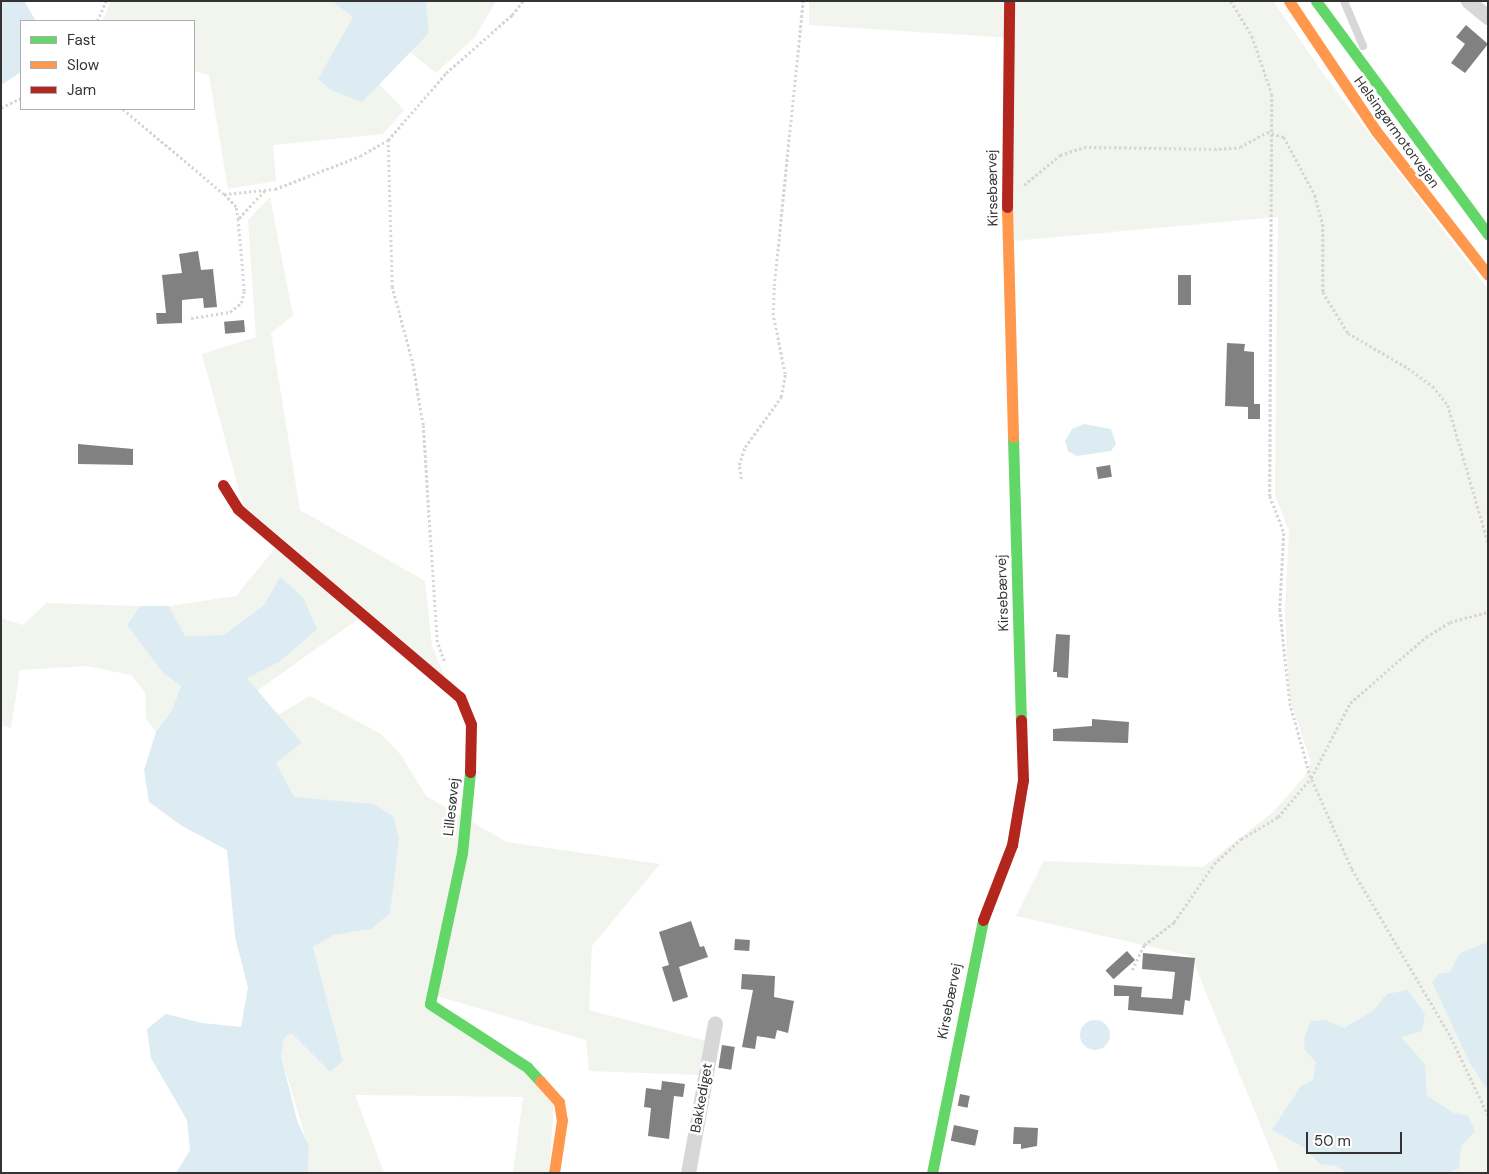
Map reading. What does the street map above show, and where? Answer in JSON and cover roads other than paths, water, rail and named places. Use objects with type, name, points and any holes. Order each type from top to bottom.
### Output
[{"type":"main road","name":"Kirsebærvej","points":[[932,1173],[977,936],[1012,845],[1023,780],[1007,198],[1009,1]]},
{"type":"main road","name":"Helsingørmotorvejen","points":[[1289,1],[1312,39],[1376,131],[1488,275]]},
{"type":"main road","name":"Helsingørmotorvejen","points":[[1316,1],[1488,234]]},
{"type":"main road","name":"Lillesøvej","points":[[223,484],[238,509],[460,697],[471,724],[470,792],[462,853],[430,1004],[527,1067],[559,1102],[562,1120],[554,1173]]},
{"type":"street","points":[[1468,1],[1488,17]]},
{"type":"street","name":"Bakkediget","points":[[688,1173],[715,1023]]},
{"type":"lane","points":[[1285,1],[1312,39]]},
{"type":"lane","points":[[1344,1],[1369,59],[1374,82]]}]
